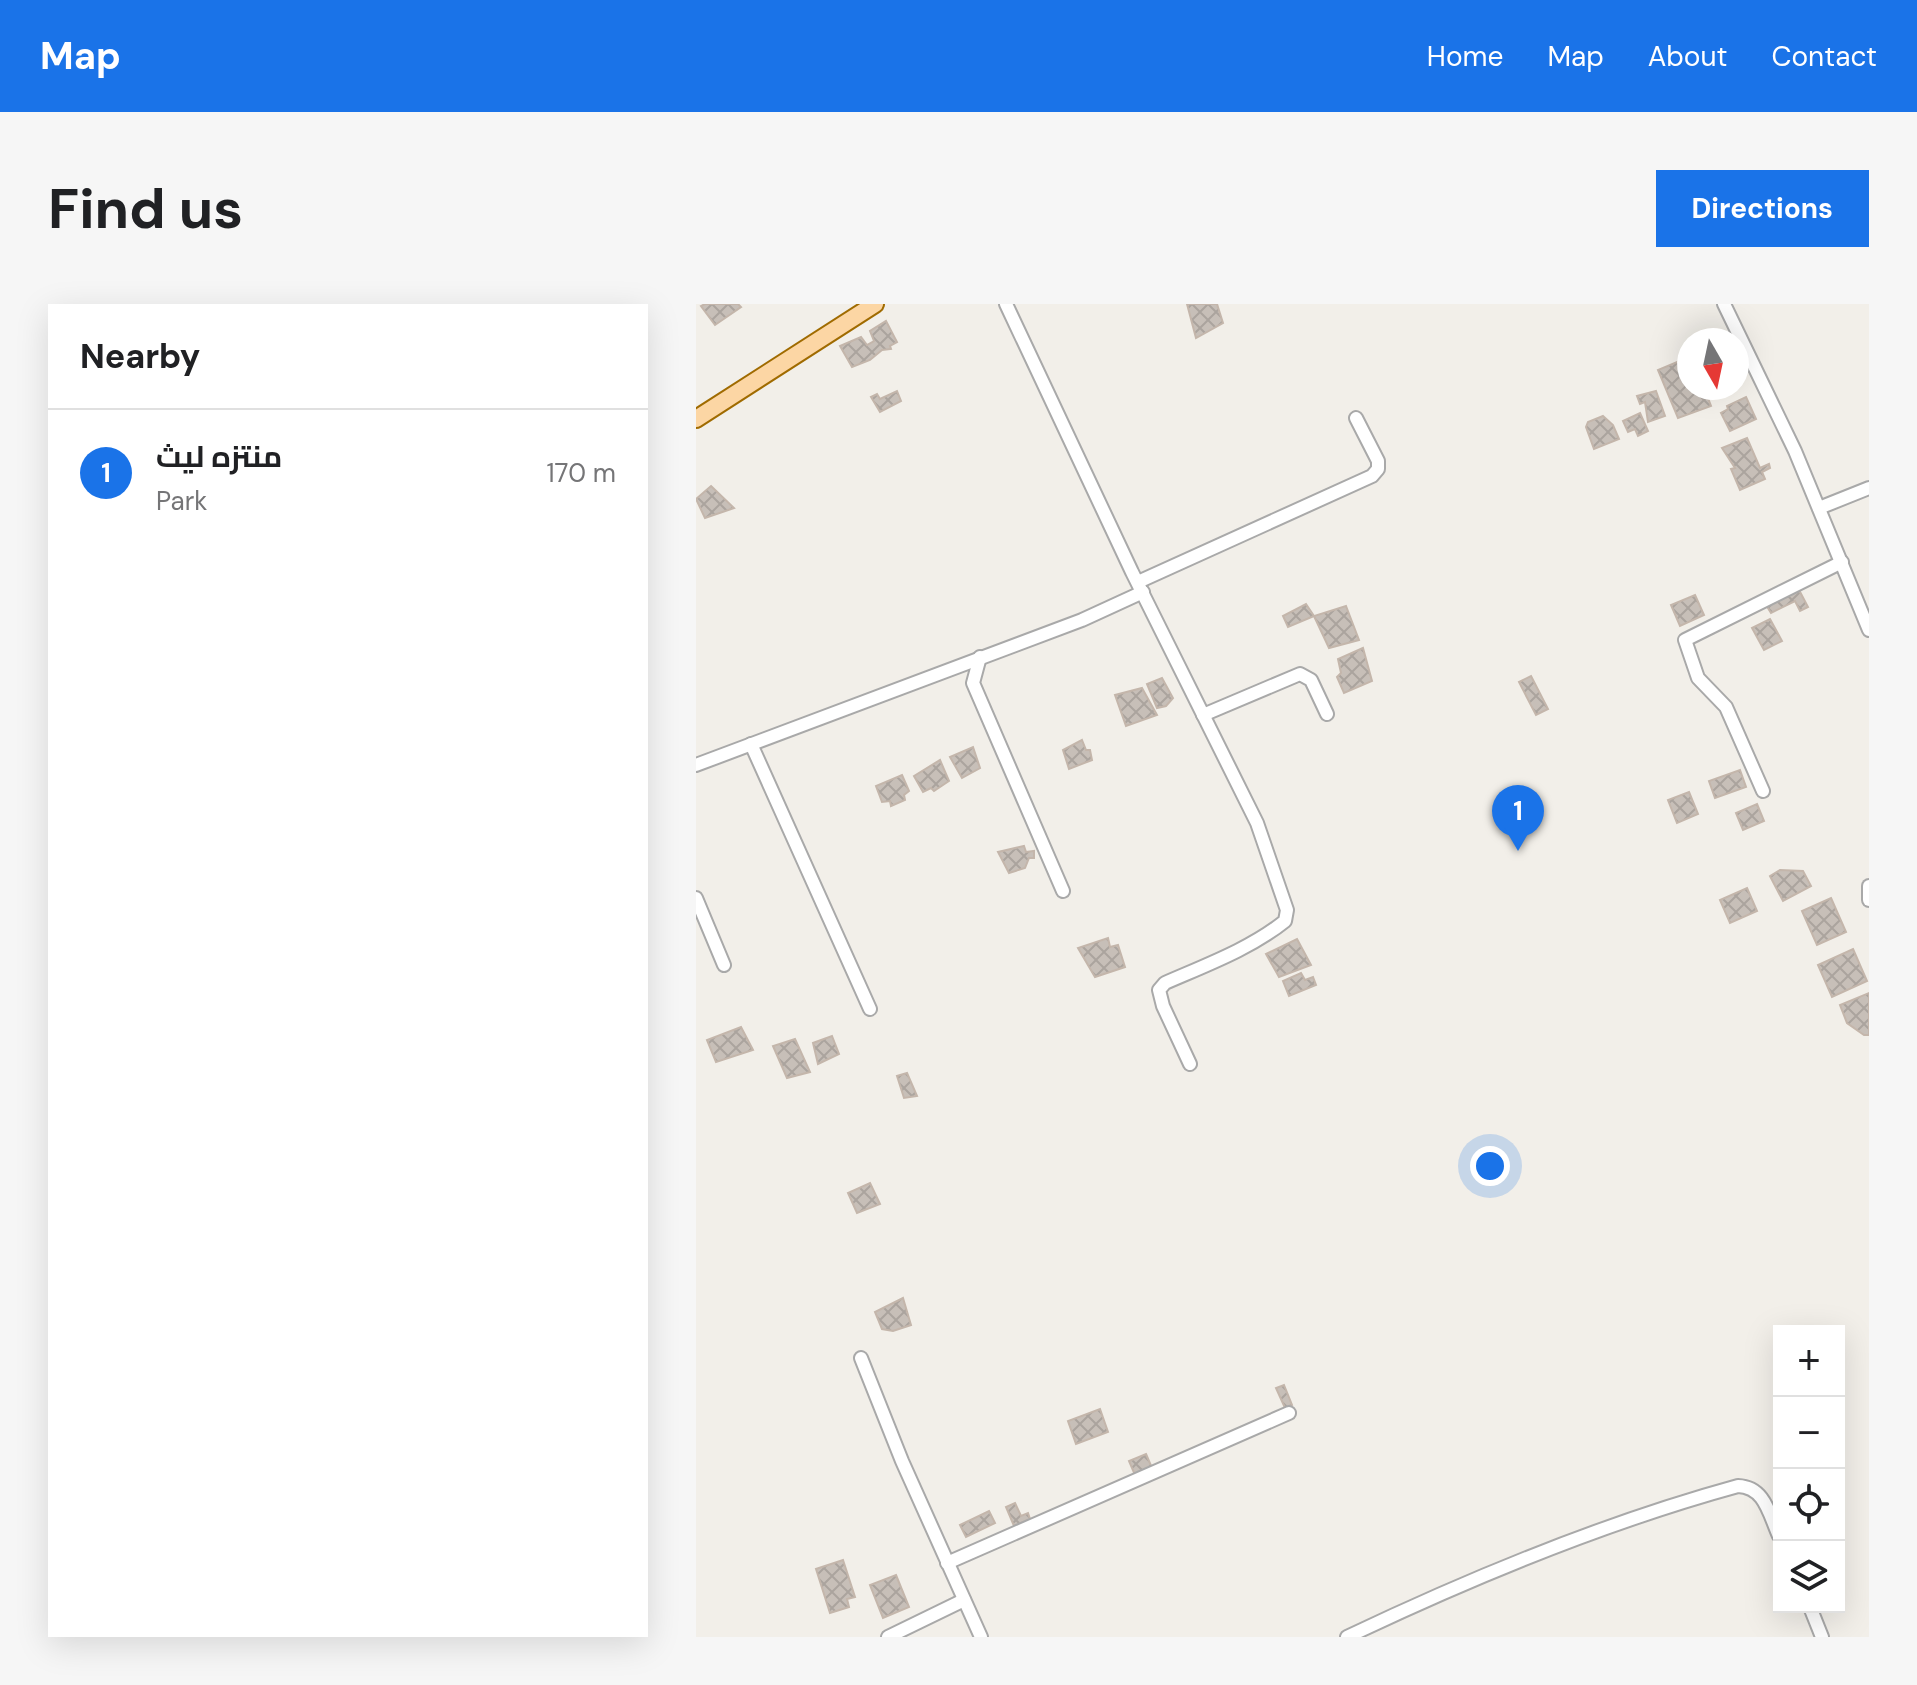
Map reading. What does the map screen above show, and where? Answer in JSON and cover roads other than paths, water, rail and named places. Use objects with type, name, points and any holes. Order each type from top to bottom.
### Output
[{"type":"main road","points":[[696,419],[875,304]]},
{"type":"street","points":[[1006,304],[1140,587],[1257,823],[1287,910],[1285,921],[1273,931],[1233,953],[1165,983],[1159,990],[1163,1006],[1190,1064]]},
{"type":"street","points":[[1724,304],[1819,508],[1869,630]]},
{"type":"street","points":[[696,765],[1092,616],[1140,587],[1372,476],[1378,469],[1378,461],[1356,418]]},
{"type":"street","points":[[1819,508],[1869,488]]},
{"type":"street","points":[[1763,791],[1726,707],[1698,678],[1685,640],[1842,562]]},
{"type":"street","points":[[980,657],[973,683],[1063,891]]},
{"type":"street","points":[[1203,715],[1300,674],[1311,680],[1327,714]]},
{"type":"street","points":[[751,744],[870,1009]]},
{"type":"street","points":[[1869,886],[1869,900]]},
{"type":"street","points":[[696,898],[724,965]]},
{"type":"street","points":[[861,1358],[981,1637]]},
{"type":"street","points":[[947,1563],[1289,1413]]},
{"type":"street","points":[[1347,1637],[1421,1602],[1650,1510],[1738,1486],[1751,1486],[1760,1493],[1773,1522]]},
{"type":"street","points":[[888,1637],[964,1600]]},
{"type":"street","points":[[1812,1613],[1822,1637]]},
{"type":"place","name":"منتزه ليث","points":[[1518,851]]}]
